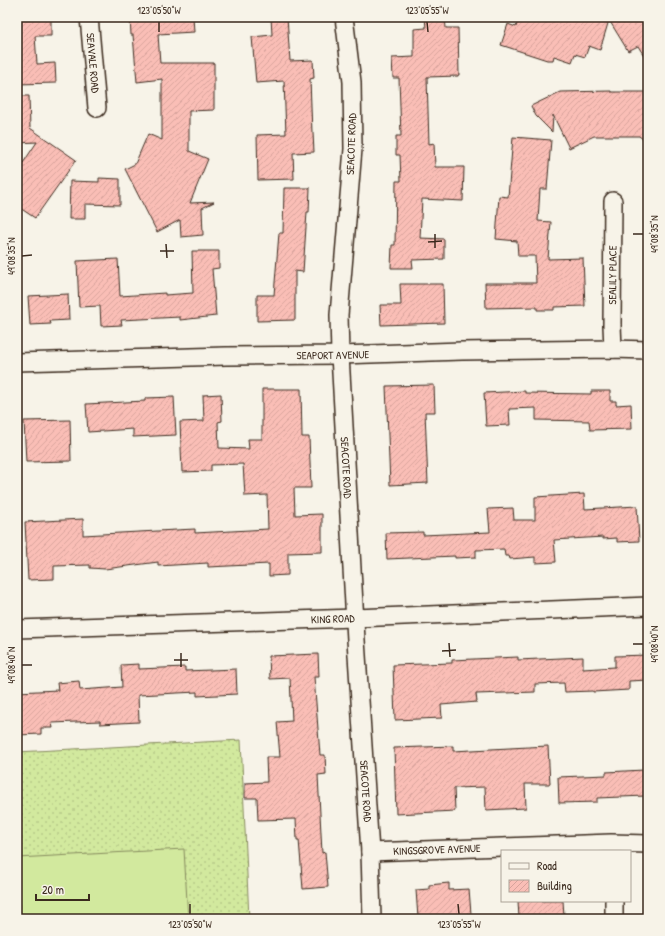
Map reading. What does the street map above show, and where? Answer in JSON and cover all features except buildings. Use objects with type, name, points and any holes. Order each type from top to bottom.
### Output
[{"type":"street","name":"SEAVALE ROAD","points":[[89,17],[97,108]]},
{"type":"street","name":"SEACOTE ROAD","points":[[344,17],[352,82],[353,149],[339,315],[340,355],[370,852],[372,919]]},
{"type":"street","name":"SEALILY PLACE","points":[[612,349],[613,201]]},
{"type":"street","name":"SEAPORT AVENUE","points":[[17,362],[226,356],[340,355],[462,350],[648,350]]},
{"type":"street","name":"KING ROAD","points":[[17,628],[355,618],[648,606]]},
{"type":"street","name":"KINGSGROVE AVENUE","points":[[370,852],[611,847],[648,844]]},
{"type":"street","points":[[614,902],[614,919]]},
{"type":"green space","points":[[241,740],[249,919],[17,919],[17,752]]},
{"type":"green space","points":[[184,849],[188,919],[20,919],[17,858]]}]
